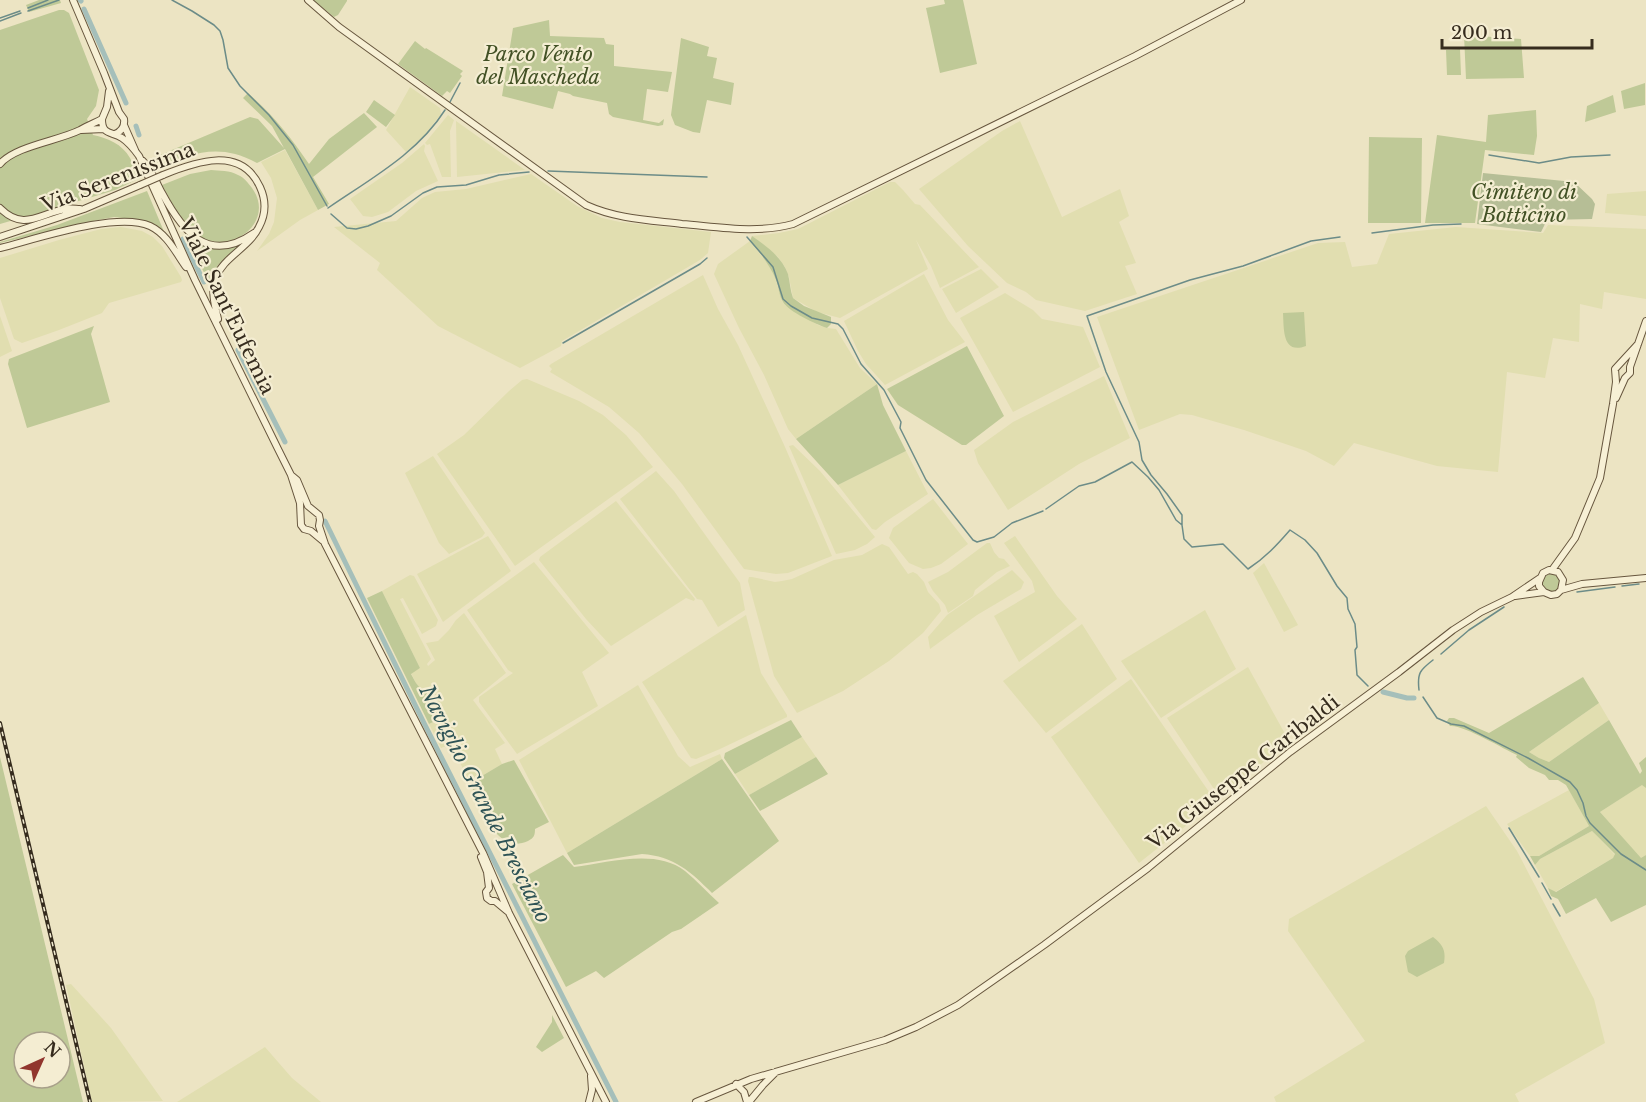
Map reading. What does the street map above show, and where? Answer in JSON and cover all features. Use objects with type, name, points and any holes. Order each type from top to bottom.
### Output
[{"type":"street","points":[[73,0],[119,112],[123,116],[124,125],[120,132],[115,134],[104,129],[80,130]]},
{"type":"street","points":[[308,0],[339,27],[575,198],[597,210],[615,216],[750,230],[793,224],[1135,56],[1241,0]]},
{"type":"street","points":[[104,129],[102,125],[109,96],[108,84]]},
{"type":"street","points":[[0,164],[15,153],[80,130],[110,111],[119,112]]},
{"type":"street","name":"Viale Sant'Eufemia","points":[[124,125],[193,275],[291,475],[299,500],[302,527],[311,531],[326,544]]},
{"type":"street","name":"Viale Sant'Eufemia","points":[[115,134],[137,154]]},
{"type":"street","points":[[137,154],[149,168],[182,225],[199,240],[212,246],[226,246],[257,231]]},
{"type":"street","name":"Via Serenissima","points":[[0,237],[84,210],[182,168],[214,160],[230,162],[242,167],[255,179],[263,196],[264,212],[257,231]]},
{"type":"street","points":[[0,208],[7,215],[23,221],[67,209],[84,210]]},
{"type":"street","points":[[0,248],[91,225],[109,222],[137,222],[151,226],[163,236],[193,275]]},
{"type":"street","points":[[220,329],[213,302],[213,286],[228,260],[249,243],[257,231]]},
{"type":"street","points":[[1613,404],[1625,378],[1630,373],[1646,321]]},
{"type":"street","points":[[1613,404],[1616,365],[1622,362],[1638,344]]},
{"type":"street","points":[[1622,362],[1630,367]]},
{"type":"street","points":[[1616,375],[1625,378]]},
{"type":"street","name":"Via Giuseppe Garibaldi","points":[[696,1102],[736,1084],[873,1044],[910,1030],[958,1005],[1148,868],[1290,752],[1453,630],[1512,597],[1551,570],[1577,534],[1598,486],[1613,404]]},
{"type":"street","name":"Viale Sant'Eufemia","points":[[291,475],[297,480],[311,511],[319,515],[319,526],[326,544],[485,858],[509,913],[606,1102]]},
{"type":"street","points":[[301,516],[311,511]]},
{"type":"street","points":[[311,531],[319,526]]},
{"type":"street","points":[[1560,560],[1564,583],[1561,590]]},
{"type":"street","points":[[1551,570],[1581,585]]},
{"type":"street","points":[[1540,578],[1539,586],[1544,592]]},
{"type":"street","name":"Via Giuseppe Garibaldi","points":[[1512,597],[1544,592],[1554,595],[1561,590],[1581,585],[1646,578]]},
{"type":"street","name":"Viale Sant'Eufemia","points":[[471,831],[487,872],[489,888],[486,892],[487,898],[495,901]]},
{"type":"street","points":[[489,888],[495,886],[500,891],[500,898],[495,901],[509,913]]},
{"type":"street","points":[[589,1102],[592,1083],[590,1070]]},
{"type":"street","points":[[736,1084],[744,1092],[748,1102],[779,1070]]},
{"type":"shaded area","points":[[410,87],[440,108],[441,114],[424,136],[406,152],[386,130]]},
{"type":"shaded area","points":[[448,115],[454,120],[450,131],[451,177],[442,177],[430,144],[425,143]]},
{"type":"shaded area","points":[[456,121],[525,170],[457,177]]},
{"type":"shaded area","points":[[1020,121],[1062,217],[1120,189],[1129,216],[1119,222],[1136,263],[1125,266],[1137,294],[1085,311],[1036,300],[1026,292],[1007,283],[968,246],[919,189]]},
{"type":"shaded area","points":[[424,144],[424,151],[438,181],[416,191],[388,212],[372,217],[363,216],[350,199],[402,163]]},
{"type":"shaded area","points":[[285,150],[318,210],[257,251],[274,222],[277,198],[271,178],[261,162]]},
{"type":"shaded area","points":[[531,174],[577,206],[602,218],[711,232],[708,253],[700,260],[562,341],[561,346],[520,368],[438,326],[377,270],[380,263],[334,227],[396,221],[422,198],[435,192],[466,189]]},
{"type":"shaded area","points":[[890,182],[895,182],[915,204],[920,205],[979,267],[940,288],[916,240],[928,269],[840,318],[817,312],[793,298],[785,267],[778,257],[752,236],[798,229]]},
{"type":"shaded area","points":[[1646,191],[1646,216],[1605,213],[1607,194]]},
{"type":"shaded area","points":[[1548,225],[1646,229],[1646,299],[1604,292],[1602,309],[1580,304],[1579,342],[1553,338],[1545,378],[1507,372],[1498,472],[1437,466],[1354,443],[1334,466],[1306,451],[1192,415],[1180,414],[1139,430],[1097,317],[1318,243],[1345,242],[1352,267],[1377,264],[1389,234],[1456,227],[1543,233]]},
{"type":"shaded area","points":[[121,227],[142,231],[153,237],[162,246],[181,277],[181,282],[109,303],[102,313],[22,343],[14,339],[0,298],[0,258],[101,229]]},
{"type":"shaded area","points":[[750,241],[770,267],[785,305],[818,325],[836,329],[860,368],[877,384],[796,439],[788,429],[714,274],[718,264]]},
{"type":"shaded area","points":[[981,269],[999,287],[956,313],[942,289]]},
{"type":"shaded area","points":[[924,274],[948,320],[965,342],[885,385],[866,364],[844,321]]},
{"type":"shaded area","points":[[703,275],[785,447],[832,556],[788,573],[776,574],[744,569],[682,484],[639,433],[609,407],[550,372],[551,364]]},
{"type":"shaded area","points":[[1005,293],[1033,310],[1042,319],[1083,327],[1100,367],[1013,412],[960,318]]},
{"type":"shaded area","points":[[0,316],[12,351],[0,357]]},
{"type":"shaded area","points":[[1104,376],[1130,438],[1079,464],[1008,510],[978,463],[974,450],[1013,422]]},
{"type":"shaded area","points":[[527,379],[579,401],[603,415],[626,435],[653,467],[515,566],[437,454],[464,435],[509,391],[522,380]]},
{"type":"shaded area","points":[[793,445],[820,471],[875,537],[867,544],[855,550],[836,554],[789,446]]},
{"type":"shaded area","points":[[906,451],[928,494],[876,530],[872,529],[838,485]]},
{"type":"shaded area","points":[[433,456],[485,533],[482,537],[449,554],[439,543],[405,473]]},
{"type":"shaded area","points":[[656,471],[674,491],[740,583],[745,610],[718,627],[702,600],[697,599],[620,499]]},
{"type":"shaded area","points":[[933,499],[968,544],[941,564],[923,569],[909,563],[889,538],[893,528]]},
{"type":"shaded area","points":[[616,501],[695,599],[694,601],[686,598],[611,646],[586,619],[539,560]]},
{"type":"shaded area","points":[[488,536],[511,571],[443,622],[417,574]]},
{"type":"shaded area","points":[[1015,536],[1057,596],[1077,619],[1019,662],[994,616],[1035,592],[1032,581],[1004,543]]},
{"type":"shaded area","points":[[990,543],[999,558],[1004,559],[1010,566],[997,572],[975,590],[973,596],[948,613],[945,605],[928,582],[948,572]]},
{"type":"shaded area","points":[[882,544],[889,547],[908,574],[913,572],[917,574],[939,604],[941,611],[923,633],[889,661],[843,691],[797,713],[774,676],[748,581],[749,577],[775,582],[792,579],[834,560],[862,555]]},
{"type":"shaded area","points":[[534,562],[609,653],[582,672],[598,706],[517,754],[479,702],[479,697],[513,673],[508,670],[467,610]]},
{"type":"shaded area","points":[[1264,563],[1298,625],[1284,632],[1253,573]]},
{"type":"shaded area","points":[[1012,570],[1024,582],[1021,589],[977,615],[930,649],[928,637],[947,615]]},
{"type":"shaded area","points":[[410,575],[414,576],[438,620],[436,626],[422,634],[403,598],[400,599],[431,659],[428,666],[435,660],[426,643],[438,641],[464,613],[506,673],[473,700],[505,743],[495,749],[502,764],[470,783],[451,744],[441,748],[429,724],[443,717],[417,685],[411,673],[420,668],[382,591]]},
{"type":"shaded area","points":[[1205,610],[1236,669],[1161,718],[1121,661]]},
{"type":"shaded area","points":[[746,615],[761,673],[787,717],[720,749],[696,759],[691,758],[642,682]]},
{"type":"shaded area","points":[[1082,624],[1117,679],[1046,733],[1003,681]]},
{"type":"shaded area","points":[[1248,667],[1289,741],[1220,798],[1167,718]]},
{"type":"shaded area","points":[[1131,679],[1216,802],[1139,863],[1051,737]]},
{"type":"shaded area","points":[[638,685],[678,756],[690,767],[720,754],[722,759],[567,853],[519,760]]},
{"type":"shaded area","points":[[1599,703],[1609,720],[1549,762],[1529,752]]},
{"type":"shaded area","points":[[802,737],[816,757],[749,795],[735,774]]},
{"type":"shaded area","points":[[1643,784],[1646,788],[1646,855],[1641,859],[1600,812]]},
{"type":"shaded area","points":[[1569,790],[1589,826],[1539,856],[1530,856],[1507,824]]},
{"type":"shaded area","points":[[1486,806],[1517,851],[1594,999],[1605,1043],[1515,1094],[1519,1102],[1276,1102],[1274,1097],[1365,1041],[1288,931],[1289,919]]},
{"type":"shaded area","points":[[1592,831],[1615,855],[1613,858],[1555,892],[1548,888],[1535,865],[1540,859]]},
{"type":"shaded area","points":[[71,984],[111,1028],[163,1101],[92,1102],[66,985]]},
{"type":"shaded area","points":[[265,1047],[292,1078],[321,1102],[177,1102]]},
{"type":"green space","points":[[39,0],[60,0],[61,3],[29,12],[26,5]]},
{"type":"green space","points":[[313,0],[347,1],[338,15],[334,17]]},
{"type":"green space","points":[[944,0],[963,0],[977,64],[940,73],[926,8],[945,4]]},
{"type":"green space","points":[[59,10],[69,13],[99,90],[96,106],[87,119],[93,135],[119,145],[130,158],[140,178],[115,190],[43,214],[0,224],[0,30]]},
{"type":"green space","name":"Parco Vento del Mascheda","points":[[549,20],[550,36],[604,38],[606,44],[614,45],[614,66],[672,72],[668,92],[647,89],[643,120],[659,123],[664,119],[663,125],[613,117],[609,114],[607,103],[558,91],[553,109],[502,96],[513,28]]},
{"type":"green space","points":[[1464,35],[1521,39],[1524,78],[1466,79]]},
{"type":"green space","points":[[681,38],[709,47],[707,56],[717,58],[713,78],[734,83],[731,105],[707,100],[700,133],[675,125],[671,115]]},
{"type":"green space","points":[[415,41],[463,71],[450,93],[447,91],[442,96],[398,64]]},
{"type":"green space","points":[[1460,49],[1461,75],[1447,75],[1446,50]]},
{"type":"green space","points":[[1645,83],[1645,105],[1624,109],[1621,91]]},
{"type":"green space","points":[[248,93],[281,126],[309,164],[329,139],[364,113],[377,127],[313,177],[329,204],[318,210],[285,149],[257,163],[231,153],[207,152],[183,158],[157,169],[153,158],[250,117],[258,119],[284,148],[272,126],[243,98]]},
{"type":"green space","points":[[1613,95],[1616,112],[1585,122],[1587,106]]},
{"type":"green space","points":[[374,100],[395,115],[386,127],[366,112]]},
{"type":"green space","points":[[1536,110],[1537,136],[1534,155],[1485,150],[1475,223],[1425,223],[1437,135],[1486,142],[1488,115]]},
{"type":"green space","points":[[1369,137],[1422,138],[1421,223],[1368,223]]},
{"type":"green space","points":[[211,170],[232,172],[242,177],[252,188],[258,201],[258,214],[253,225],[233,240],[219,242],[206,240],[193,232],[180,216],[162,185],[190,174]]},
{"type":"green space","name":"Cimitero di Botticino","points":[[1483,173],[1574,182],[1595,204],[1592,219],[1547,220],[1541,232],[1477,224]]},
{"type":"green space","points":[[147,191],[165,234],[140,220],[114,217],[0,243],[57,225]]},
{"type":"green space","points":[[752,236],[782,262],[788,274],[793,298],[804,306],[831,317],[831,324],[827,328],[810,321],[786,306],[771,269],[750,241]]},
{"type":"green space","points":[[187,237],[206,247],[225,249],[240,246],[218,265],[209,283]]},
{"type":"green space","points":[[1304,312],[1306,346],[1292,347],[1286,339],[1283,313]]},
{"type":"green space","points":[[94,326],[91,334],[110,402],[27,428],[8,364],[9,359]]},
{"type":"green space","points":[[967,346],[1004,416],[966,445],[962,445],[898,405],[887,389]]},
{"type":"green space","points":[[877,384],[883,405],[906,451],[838,485],[796,439]]},
{"type":"green space","points":[[1547,574],[1555,574],[1560,579],[1558,590],[1547,592],[1542,587],[1542,579]]},
{"type":"green space","points":[[382,591],[420,668],[411,674],[421,688],[431,692],[443,717],[429,724],[367,598]]},
{"type":"green space","points":[[1583,677],[1599,703],[1529,752],[1549,762],[1609,720],[1640,774],[1642,771],[1639,763],[1646,757],[1646,788],[1642,785],[1600,812],[1641,858],[1646,855],[1646,905],[1611,922],[1596,898],[1566,914],[1558,899],[1551,896],[1548,888],[1556,892],[1613,858],[1615,854],[1592,831],[1540,859],[1535,865],[1530,856],[1539,856],[1589,826],[1566,785],[1558,780],[1549,780],[1545,775],[1529,768],[1516,757],[1517,755],[1473,733],[1450,726],[1447,721],[1449,718],[1454,718],[1489,733]]},
{"type":"green space","points":[[791,720],[802,737],[735,774],[724,758],[725,753]]},
{"type":"green space","points":[[0,757],[66,1030],[12,1030],[12,1090],[72,1090],[72,1056],[83,1102],[0,1102]]},
{"type":"green space","points":[[816,757],[828,774],[760,811],[749,795]]},
{"type":"green space","points":[[722,759],[779,841],[712,893],[681,866],[653,855],[642,854],[574,865],[567,853]]},
{"type":"green space","points":[[514,760],[549,822],[535,829],[534,836],[530,840],[516,844],[498,835],[491,826],[470,783],[502,764]]},
{"type":"green space","points":[[563,855],[574,867],[631,859],[660,860],[673,864],[685,871],[719,903],[604,978],[596,971],[566,987],[512,884]]},
{"type":"green space","points":[[1433,937],[1443,948],[1444,963],[1417,977],[1408,972],[1405,956],[1408,951]]},
{"type":"green space","points":[[552,1015],[564,1038],[542,1052],[536,1047],[552,1022]]},
{"type":"waterway","points":[[28,8],[48,0]]},
{"type":"waterway","points":[[28,11],[59,0]]},
{"type":"waterway","points":[[172,0],[220,31],[228,68],[240,86],[269,115],[293,145],[327,206]]},
{"type":"waterway","name":"Naviglio Grande Bresciano","points":[[84,9],[126,103]]},
{"type":"waterway","points":[[0,18],[20,11]]},
{"type":"waterway","points":[[0,21],[21,13]]},
{"type":"waterway","points":[[450,102],[460,83]]},
{"type":"waterway","points":[[328,208],[407,153],[434,126],[445,110]]},
{"type":"waterway","name":"Naviglio Grande Bresciano","points":[[136,126],[139,135]]},
{"type":"waterway","points":[[1489,155],[1539,163],[1571,157],[1610,155]]},
{"type":"waterway","points":[[548,171],[707,177]]},
{"type":"waterway","points":[[331,214],[347,228],[356,229],[391,216],[423,193],[437,187],[466,185],[499,175],[529,172]]},
{"type":"waterway","points":[[1372,233],[1433,225],[1461,224]]},
{"type":"waterway","points":[[747,237],[773,267],[783,299],[812,318],[838,324],[843,329],[861,364],[884,390],[901,422],[900,428],[926,480],[973,540],[977,542],[994,537],[1012,523],[1043,511]]},
{"type":"waterway","points":[[1182,525],[1182,515],[1142,460],[1139,442],[1106,372],[1087,316],[1190,280],[1243,266],[1311,241],[1340,237]]},
{"type":"waterway","name":"Naviglio Grande Bresciano","points":[[183,239],[204,282]]},
{"type":"waterway","points":[[563,343],[707,258]]},
{"type":"waterway","name":"Naviglio Grande Bresciano","points":[[238,350],[285,442]]},
{"type":"waterway","points":[[1046,509],[1079,486],[1095,482],[1132,462],[1159,490],[1176,520],[1182,525],[1184,539],[1192,547],[1223,544],[1248,569],[1290,530],[1305,540],[1317,553],[1347,598],[1348,609],[1355,624],[1357,675],[1368,686]]},
{"type":"waterway","name":"Naviglio Grande Bresciano","points":[[325,521],[424,723],[616,1102]]},
{"type":"waterway","points":[[1622,586],[1639,584]]},
{"type":"waterway","points":[[1577,592],[1615,587]]},
{"type":"waterway","points":[[1441,654],[1469,630],[1504,607]]},
{"type":"waterway","points":[[1419,690],[1420,672],[1433,660]]},
{"type":"waterway","points":[[1383,692],[1414,698]]},
{"type":"waterway","points":[[1423,697],[1437,718],[1464,726],[1570,782],[1577,790],[1590,823],[1621,854],[1646,870]]},
{"type":"waterway","points":[[1509,828],[1539,877]]},
{"type":"waterway","points":[[1542,883],[1551,899]]},
{"type":"waterway","points":[[1553,904],[1560,916]]},
{"type":"railway","points":[[0,723],[90,1102]]}]
